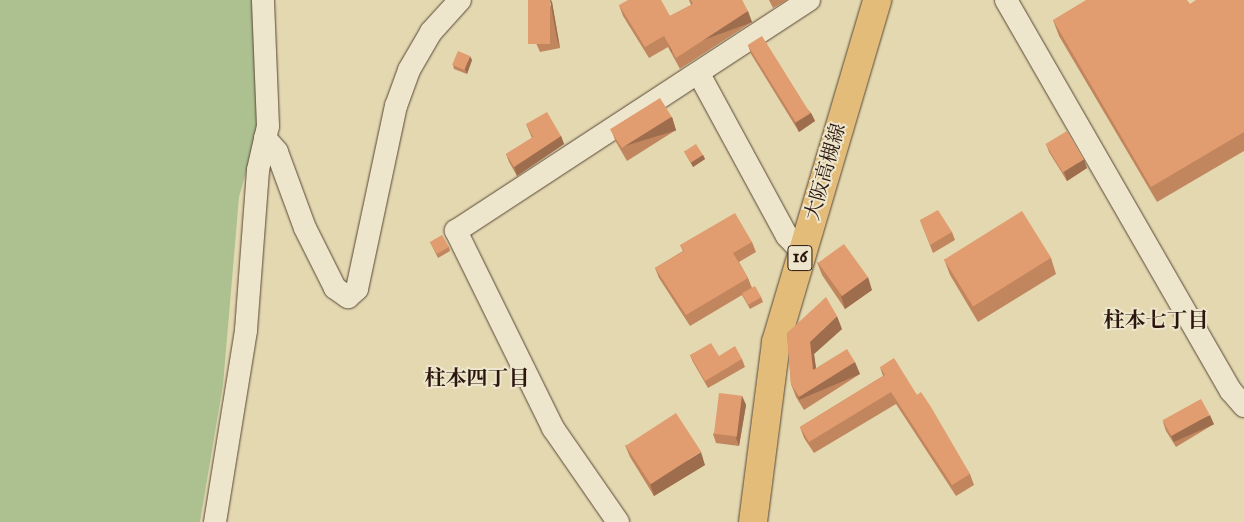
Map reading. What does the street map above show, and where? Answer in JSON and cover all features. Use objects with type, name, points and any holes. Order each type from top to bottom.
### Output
[{"type":"main road","name":"大阪高槻線","points":[[753,522],[776,342],[876,0]]},
{"type":"street","points":[[214,522],[246,330],[258,170],[265,138],[263,0]]},
{"type":"street","points":[[265,138],[277,152],[305,228],[335,288],[348,297],[357,289],[396,106],[410,70],[432,32],[460,0]]},
{"type":"street","points":[[618,522],[553,428],[456,231],[699,74],[809,0]]},
{"type":"street","points":[[1006,0],[1231,392],[1244,406]]},
{"type":"street","points":[[699,74],[787,236],[802,252]]},
{"type":"green space","points":[[0,0],[255,0],[257,133],[239,197],[223,385],[200,522],[0,522]]},
{"type":"building","points":[[528,0],[550,0],[550,44],[528,44]]},
{"type":"building","points":[[628,0],[661,0],[670,16],[693,4],[691,0],[742,0],[748,11],[676,58],[664,36],[645,47],[619,5]]},
{"type":"building","points":[[1086,0],[1187,0],[1190,4],[1196,0],[1244,0],[1244,132],[1151,187],[1053,20]]},
{"type":"building","points":[[762,36],[810,113],[796,122],[748,45]]},
{"type":"building","points":[[458,51],[470,56],[464,70],[452,65]]},
{"type":"building","points":[[660,98],[672,117],[622,148],[610,129]]},
{"type":"building","points":[[547,112],[561,136],[514,167],[506,154],[533,137],[526,124]]},
{"type":"building","points":[[1067,131],[1084,159],[1063,172],[1046,144]]},
{"type":"building","points":[[696,144],[703,155],[691,162],[684,151]]},
{"type":"building","points":[[938,210],[952,232],[930,245],[920,220]]},
{"type":"building","points":[[1022,211],[1051,258],[973,306],[944,260]]},
{"type":"building","points":[[735,213],[752,242],[733,253],[748,278],[686,315],[655,268],[684,251],[680,245]]},
{"type":"building","points":[[442,235],[449,247],[437,254],[430,242]]},
{"type":"building","points":[[844,244],[868,277],[842,296],[818,263]]},
{"type":"building","points":[[755,286],[761,297],[748,305],[742,293]]},
{"type":"building","points":[[826,297],[837,316],[810,342],[813,370],[847,349],[855,362],[799,397],[791,384],[787,333]]},
{"type":"building","points":[[711,343],[719,356],[735,346],[742,359],[705,381],[690,355]]},
{"type":"building","points":[[894,358],[917,395],[921,392],[931,407],[970,474],[952,485],[891,392],[809,442],[800,427],[885,375],[880,367]]},
{"type":"building","points":[[719,393],[742,396],[737,436],[714,434]]},
{"type":"building","points":[[1201,399],[1210,415],[1171,436],[1163,420]]},
{"type":"building","points":[[676,413],[701,452],[651,484],[626,446]]},
{"type":"district","name":"柱本七丁目","points":[[1156,322]]},
{"type":"district","name":"柱本四丁目","points":[[477,380]]}]
